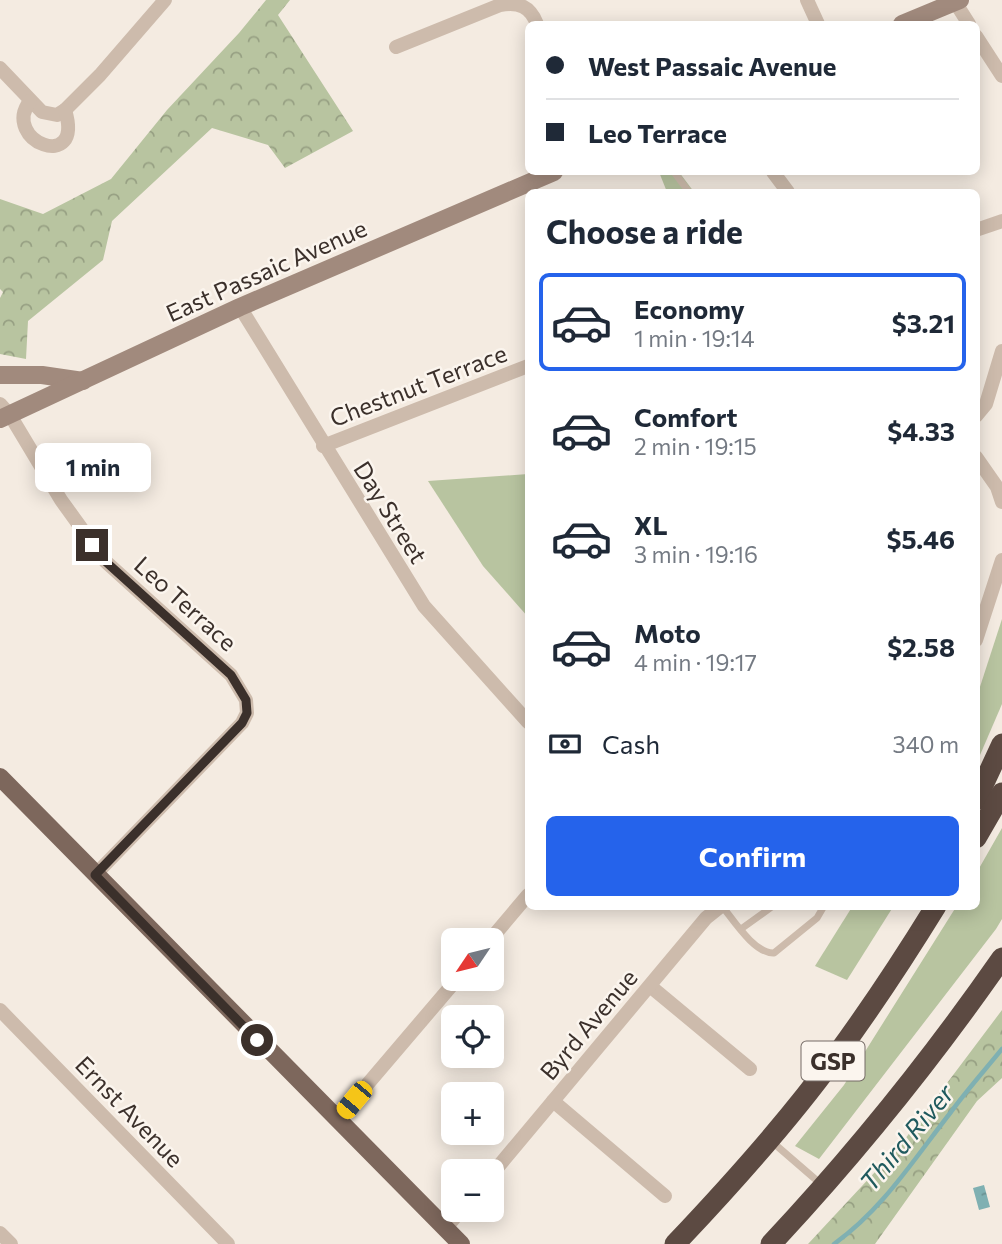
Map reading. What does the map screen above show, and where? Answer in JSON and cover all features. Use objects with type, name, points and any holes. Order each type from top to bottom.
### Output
[{"type":"highway","points":[[980,791],[1002,744]]},
{"type":"highway","points":[[980,831],[1002,793]]},
{"type":"highway","points":[[891,978],[923,910]]},
{"type":"highway","name":"GSP","points":[[675,1244],[770,1140],[834,1059],[891,978],[934,910]]},
{"type":"highway","points":[[771,1244],[824,1187],[919,1073],[1002,958]]},
{"type":"main road","points":[[909,21],[957,1]]},
{"type":"main road","name":"East Passaic Avenue","points":[[3,413],[83,381],[240,307],[547,175]]},
{"type":"main road","points":[[0,375],[42,375],[83,381]]},
{"type":"main road","points":[[0,777],[461,1244]]},
{"type":"street","points":[[0,68],[42,112],[57,115],[100,75],[160,6],[145,0]]},
{"type":"street","points":[[807,0],[817,21]]},
{"type":"street","points":[[957,1],[967,21]]},
{"type":"street","points":[[396,47],[500,5],[523,5],[535,21]]},
{"type":"street","points":[[980,42],[1002,76]]},
{"type":"street","points":[[30,101],[20,112],[19,127],[26,141],[40,147],[53,145],[65,135],[68,120],[65,110]]},
{"type":"street","points":[[980,229],[1002,221]]},
{"type":"street","name":"Day Street","points":[[240,307],[323,446],[424,606],[525,719]]},
{"type":"street","points":[[980,411],[986,404],[1002,351]]},
{"type":"street","name":"Chestnut Terrace","points":[[323,446],[525,367]]},
{"type":"street","name":"Leo Terrace","points":[[3,413],[105,561],[231,675],[246,700],[247,713],[242,723],[95,875]]},
{"type":"street","points":[[980,463],[997,487],[1002,502]]},
{"type":"street","points":[[980,628],[1002,559]]},
{"type":"street","points":[[500,928],[525,899]]},
{"type":"street","name":"Byrd Avenue","points":[[504,1160],[715,910]]},
{"type":"street","points":[[650,986],[750,1069]]},
{"type":"street","points":[[337,1120],[446,991]]},
{"type":"street","name":"Ernst Avenue","points":[[0,1010],[228,1244]]},
{"type":"street","points":[[553,1101],[665,1196]]},
{"type":"street","points":[[445,1229],[451,1222]]},
{"type":"street","points":[[0,1233],[11,1244]]},
{"type":"lane","points":[[722,910],[763,952],[774,953],[817,918],[822,910]]},
{"type":"lane","points":[[741,929],[767,910]]},
{"type":"lane","points":[[770,1140],[824,1187]]},
{"type":"green space","points":[[266,0],[290,0],[278,15],[353,131],[285,168],[268,145],[212,128],[112,221],[103,260],[28,321],[26,359],[0,354],[0,298],[3,292],[0,289],[0,199],[43,214],[111,179],[167,110]]},
{"type":"green space","points":[[660,175],[681,175],[692,189],[666,189]]},
{"type":"green space","points":[[525,474],[525,614],[483,566],[428,481]]},
{"type":"green space","points":[[1002,619],[1002,704],[980,755],[980,687]]},
{"type":"green space","points":[[1002,828],[1002,919],[996,929],[819,1159],[795,1146],[844,1085],[954,910],[980,910],[980,867]]},
{"type":"green space","points":[[850,910],[891,910],[847,980],[815,966]]},
{"type":"green space","points":[[1002,1010],[1002,1078],[977,1101],[875,1244],[808,1244],[902,1143]]},
{"type":"water","points":[[984,1185],[990,1207],[979,1210],[973,1188]]},
{"type":"waterway","name":"Third River","points":[[834,1244],[883,1199],[1002,1049]]},
{"type":"route","points":[[92,545],[105,561],[231,675],[241,688],[247,713],[242,723],[95,875],[257,1040]]}]
